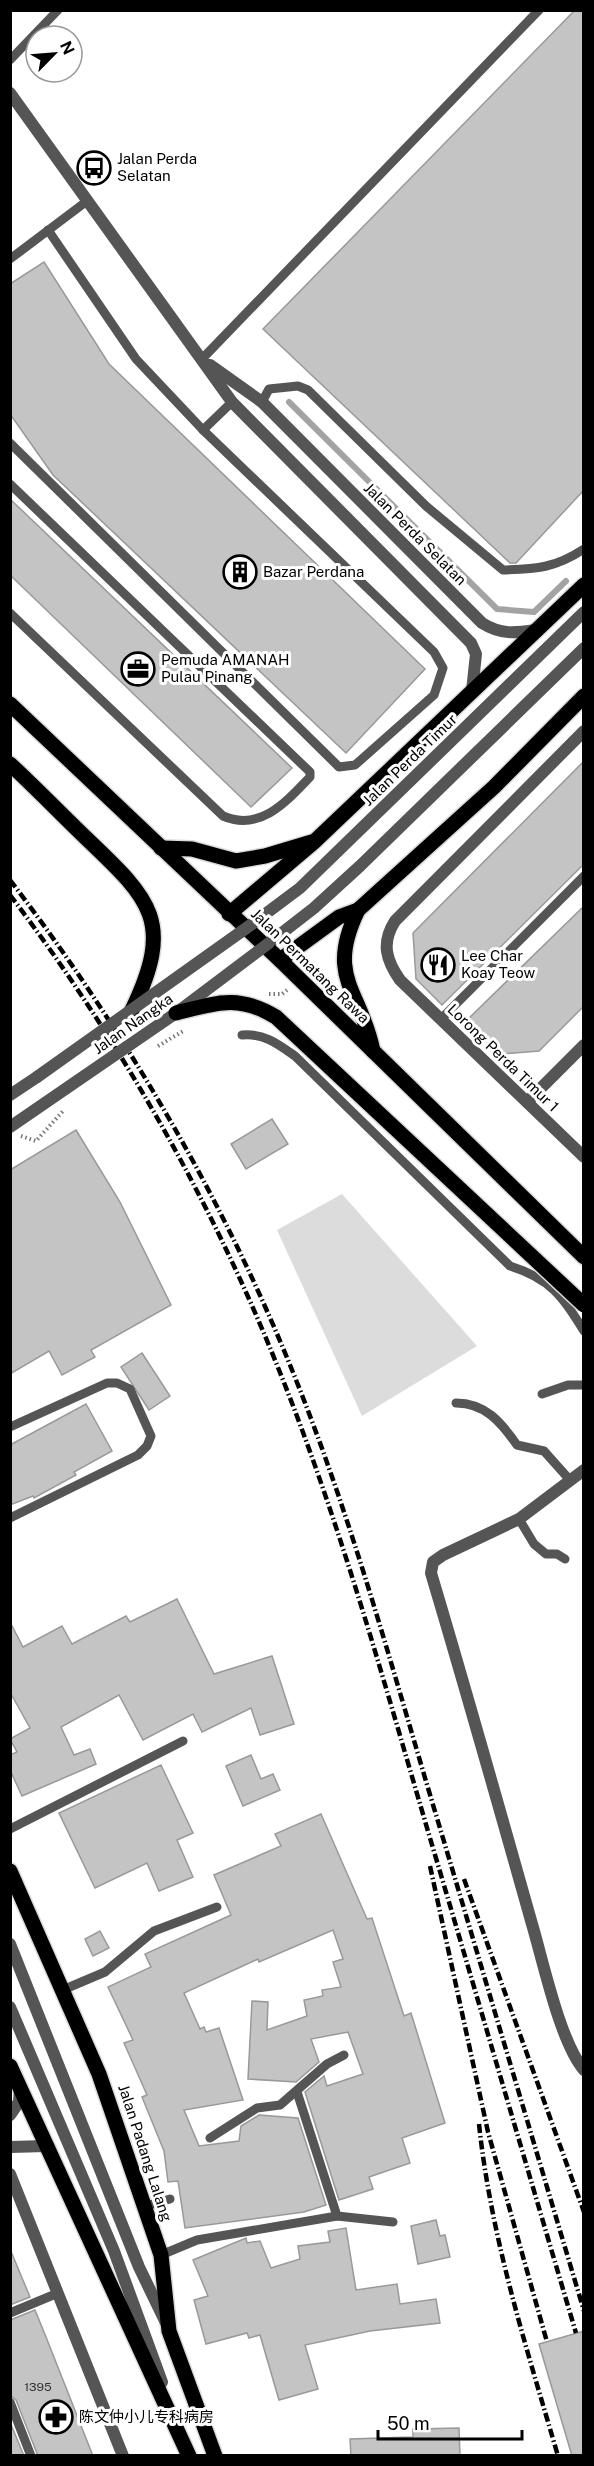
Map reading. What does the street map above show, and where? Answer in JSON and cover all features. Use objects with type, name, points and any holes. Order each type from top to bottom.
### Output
[{"type":"main road","points":[[229,914],[315,841],[584,585]]},
{"type":"main road","points":[[280,960],[339,917],[358,910],[494,787],[584,696]]},
{"type":"main road","name":"Jalan Permatang Rawa","points":[[10,704],[280,960],[584,1257]]},
{"type":"main road","points":[[10,764],[123,873],[143,897],[153,925],[153,941],[147,980],[132,1010]]},
{"type":"main road","points":[[162,848],[192,849],[236,861],[257,858],[315,841]]},
{"type":"main road","points":[[358,910],[346,937],[344,969],[370,1037],[373,1051]]},
{"type":"main road","points":[[176,1013],[222,1002],[237,1002],[263,1009],[276,1017],[584,1305]]},
{"type":"main road","name":"Jalan Padang Lalang","points":[[10,1871],[65,1989],[99,2074],[161,2255],[169,2331],[216,2456]]},
{"type":"main road","points":[[10,2066],[189,2456]]},
{"type":"street","name":"Jalan Perda Selatan","points":[[10,93],[232,402],[471,643],[476,654],[472,691]]},
{"type":"street","name":"Jalan Perda Selatan","points":[[202,359],[262,402],[482,623],[495,632],[512,633],[536,630]]},
{"type":"street","name":"Jalan Perda Timur","points":[[252,924],[300,888],[584,612]]},
{"type":"street","name":"Jalan Nangka","points":[[10,1127],[176,1013],[314,908],[584,648]]},
{"type":"street","name":"Lorong Perda Timur 1","points":[[584,731],[395,921],[386,939],[387,960],[400,980],[584,1157]]},
{"type":"street","name":"Jalan Nangka","points":[[10,1095],[252,924]]},
{"type":"street","points":[[527,1102],[584,1046]]},
{"type":"street","points":[[584,1470],[568,1479],[519,1519],[443,1555],[433,1562],[431,1573],[487,1759],[552,1995],[575,2060],[584,2070]]},
{"type":"street","points":[[10,1944],[139,2267],[169,2331]]},
{"type":"street","points":[[10,2007],[114,2251],[183,2440]]},
{"type":"street","points":[[10,2115],[19,2102],[20,2089]]},
{"type":"street","points":[[10,2147],[46,2146]]},
{"type":"street","points":[[10,2175],[123,2456]]},
{"type":"lane","points":[[10,60],[58,10]]},
{"type":"lane","points":[[202,359],[539,10]]},
{"type":"lane","points":[[10,259],[87,201]]},
{"type":"lane","points":[[10,443],[339,767],[355,765],[434,695],[443,668],[434,652],[202,430],[136,359],[48,230]]},
{"type":"lane","points":[[262,402],[269,389],[298,386],[308,390],[426,506],[503,570],[533,569],[563,562],[584,549]]},
{"type":"lane","points":[[202,430],[232,402]]},
{"type":"lane","points":[[10,484],[310,772],[310,777],[274,812],[263,818],[243,821],[223,816],[10,613]]},
{"type":"lane","points":[[441,1019],[584,876]]},
{"type":"lane","points":[[242,1035],[255,1034],[272,1040],[295,1056],[510,1266],[532,1273],[552,1286],[584,1331]]},
{"type":"lane","points":[[10,1427],[106,1383],[117,1383],[130,1389],[151,1436],[147,1446],[138,1455],[10,1518]]},
{"type":"lane","points":[[542,1394],[568,1385],[584,1385]]},
{"type":"lane","points":[[456,1403],[474,1403],[485,1410],[517,1444],[544,1451],[568,1479]]},
{"type":"lane","points":[[519,1519],[534,1544],[546,1554],[557,1554],[565,1559]]},
{"type":"lane","points":[[10,1828],[183,1741]]},
{"type":"lane","points":[[65,1989],[105,1972],[154,1931],[217,1907]]},
{"type":"lane","points":[[210,2138],[257,2108],[280,2105],[327,2064],[344,2055]]},
{"type":"lane","points":[[297,2092],[337,2216]]},
{"type":"lane","points":[[143,2207],[170,2199]]},
{"type":"lane","points":[[161,2255],[197,2240],[337,2216],[393,2222]]},
{"type":"lane","points":[[10,2313],[58,2294]]},
{"type":"lane","points":[[10,2402],[32,2456]]},
{"type":"path","points":[[36,1141],[63,1111]]},
{"type":"shaded area","points":[[342,1194],[477,1346],[362,1416],[277,1230]]},
{"type":"building","points":[[575,10],[584,10],[584,490],[516,563],[510,563],[263,329]]},
{"type":"building","name":"Bazar Perdana","points":[[44,262],[109,364],[425,669],[346,753],[53,475],[10,414],[10,284]]},
{"type":"building","points":[[10,499],[292,768],[251,807],[10,575]]},
{"type":"building","points":[[584,761],[584,864],[442,1005],[416,979],[413,933]]},
{"type":"building","points":[[584,906],[584,1006],[539,1051],[501,1054],[464,1023]]},
{"type":"building","points":[[272,1119],[288,1144],[246,1169],[231,1144]]},
{"type":"building","points":[[76,1130],[120,1202],[171,1305],[91,1350],[95,1357],[62,1375],[49,1351],[10,1374],[10,1170]]},
{"type":"building","points":[[142,1353],[170,1396],[149,1410],[121,1367]]},
{"type":"building","points":[[86,1404],[112,1451],[74,1472],[76,1475],[34,1498],[33,1496],[10,1505],[10,1445]]},
{"type":"building","points":[[177,1599],[214,1674],[272,1656],[294,1724],[260,1735],[251,1708],[202,1732],[193,1714],[143,1740],[119,1695],[61,1727],[74,1755],[90,1749],[96,1764],[22,1796],[10,1770],[10,1755],[17,1752],[10,1739],[30,1728],[10,1692],[10,1622],[23,1647],[62,1626],[72,1644],[126,1616],[130,1622]]},
{"type":"building","points":[[251,1755],[261,1779],[273,1774],[280,1790],[243,1806],[226,1766]]},
{"type":"building","points":[[161,1765],[193,1833],[177,1840],[193,1877],[159,1891],[147,1863],[95,1888],[59,1813]]},
{"type":"building","points":[[321,1814],[367,1919],[372,1918],[404,2016],[411,2013],[445,2123],[402,2138],[410,2163],[369,2177],[373,2189],[339,2200],[305,2092],[324,2076],[327,2086],[363,2074],[348,2032],[311,2039],[319,2062],[296,2082],[248,2079],[252,2001],[268,2002],[267,2030],[307,2016],[304,2000],[323,1996],[322,1990],[341,1987],[333,1962],[343,1959],[333,1930],[259,1962],[258,1959],[184,1993],[200,2029],[204,2027],[206,2032],[219,2028],[243,2100],[184,2110],[199,2146],[239,2141],[241,2126],[259,2115],[298,2118],[326,2205],[304,2212],[185,2228],[178,2181],[168,2182],[164,2151],[142,2097],[147,2095],[124,2043],[133,2040],[108,1987],[151,1967],[145,1954],[231,1915],[214,1875],[281,1846],[275,1834]]},
{"type":"building","points":[[100,1931],[109,1948],[93,1956],[85,1939]]},
{"type":"building","points":[[436,2220],[440,2236],[445,2235],[450,2257],[418,2264],[411,2226]]},
{"type":"building","points":[[346,2228],[356,2290],[397,2284],[400,2304],[436,2299],[440,2323],[370,2331],[305,2345],[318,2389],[279,2400],[260,2335],[249,2338],[247,2333],[206,2344],[194,2300],[208,2296],[193,2260],[246,2238],[247,2243],[260,2241],[271,2268],[300,2259],[298,2246],[330,2242],[328,2231]]},
{"type":"building","points":[[10,2249],[30,2297],[10,2305]]},
{"type":"building","points":[[35,2310],[93,2456],[38,2456],[16,2400],[10,2395],[10,2320]]},
{"type":"building","points":[[584,2331],[584,2456],[572,2456],[539,2344]]},
{"type":"building","points":[[10,2422],[24,2456],[10,2456]]},
{"type":"building","points":[[459,2428],[460,2456],[351,2456],[350,2439],[413,2437],[413,2429]]},
{"type":"waterway","points":[[289,402],[497,609],[534,612],[566,581]]},
{"type":"railway","points":[[10,880],[92,994],[166,1114],[233,1237],[290,1365],[347,1522],[397,1681],[584,2311]]},
{"type":"railway","points":[[10,895],[89,1007],[161,1124],[224,1245],[279,1370],[322,1485],[360,1603],[576,2333]]},
{"type":"railway","points":[[430,1866],[488,2132],[547,2342]]},
{"type":"railway","points":[[464,1879],[584,2212]]},
{"type":"railway","points":[[479,2124],[501,2250],[522,2333],[558,2456]]},
{"type":"place","name":"Jalan Perda Selatan","points":[[94,168]]},
{"type":"place","name":"Bazar Perdana","points":[[240,572]]},
{"type":"place","name":"Pemuda AMANAH Pulau Pinang","points":[[138,669]]},
{"type":"place","name":"Lee Char Koay Teow","points":[[438,965]]},
{"type":"place","name":"陈文仲小儿专科病房","points":[[56,2417]]}]
